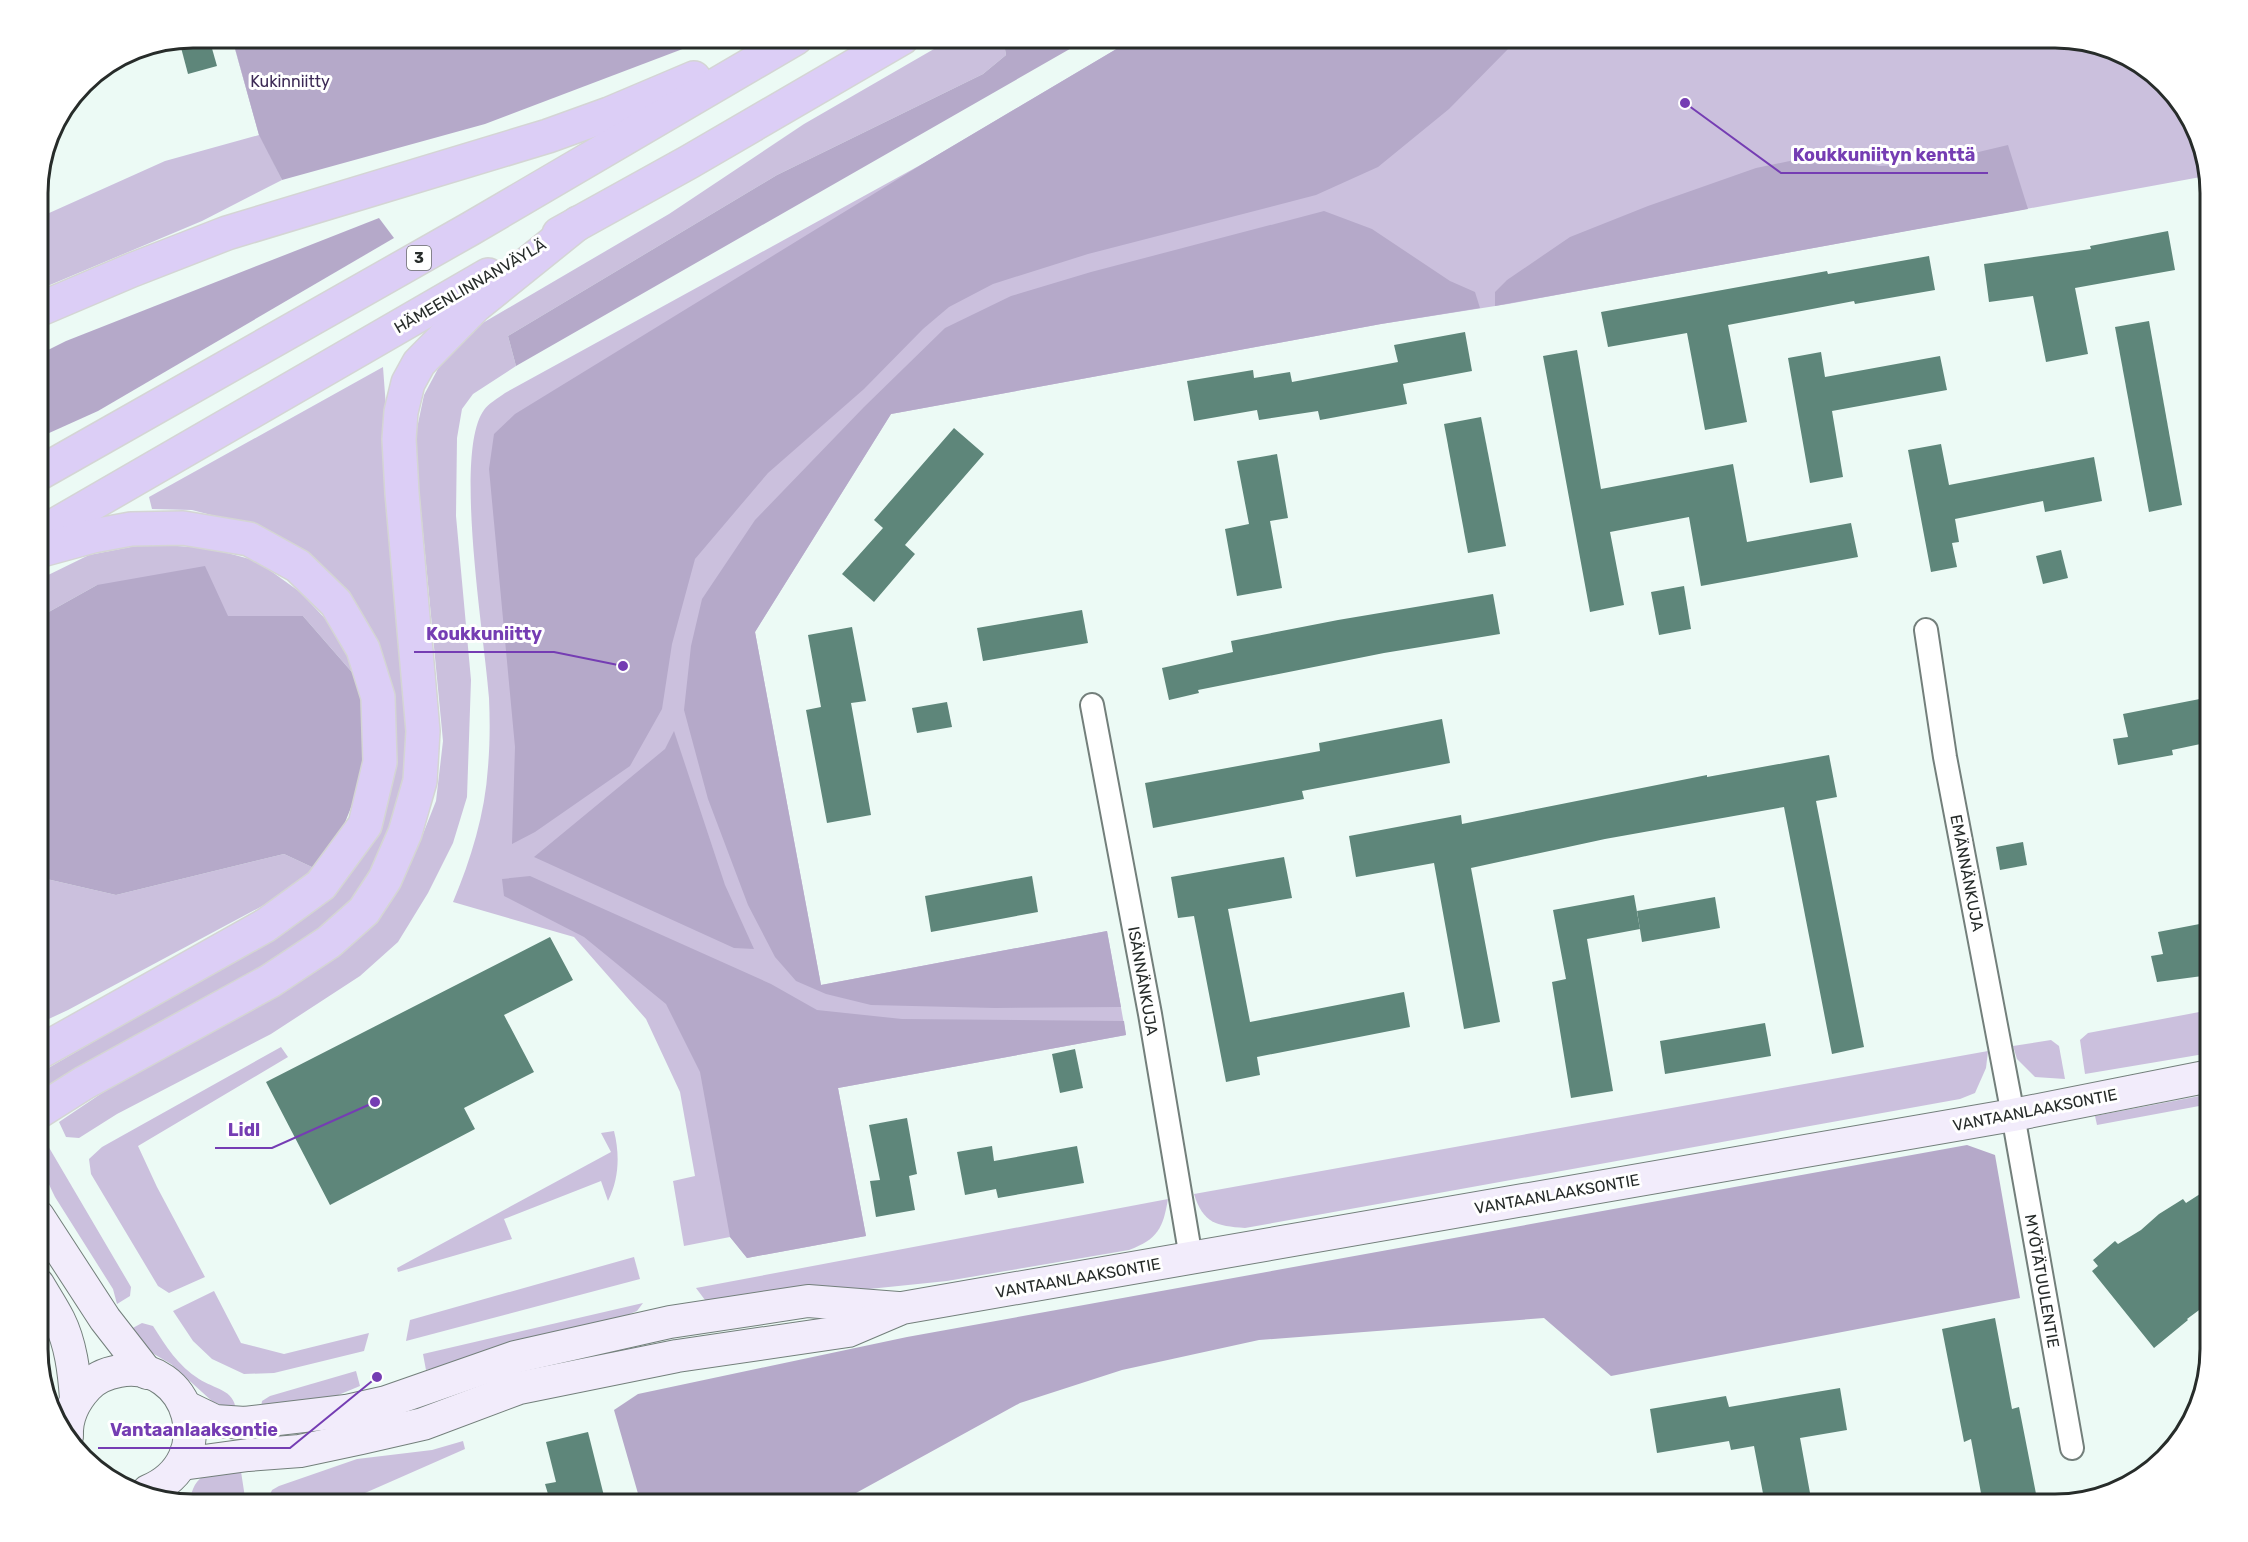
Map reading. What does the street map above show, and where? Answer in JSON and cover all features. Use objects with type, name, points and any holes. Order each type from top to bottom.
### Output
[{"type":"highway","points":[[48,306],[228,233],[537,139],[609,114],[765,48]]},
{"type":"highway","name":"3","points":[[48,468],[470,229],[779,48]]},
{"type":"highway","name":"HÄMEENLINNANVÄYLÄ","points":[[48,529],[885,48]]},
{"type":"highway","points":[[48,1106],[84,1083],[270,981],[329,942],[364,911],[385,879],[405,833],[420,781],[423,741],[421,692],[399,439],[401,412],[408,383],[419,363],[439,340],[475,306],[578,223]]},
{"type":"highway","points":[[48,548],[131,529],[183,528],[249,539],[298,567],[336,603],[363,649],[378,698],[380,762],[365,825],[321,885],[266,925],[48,1047]]},
{"type":"main road","name":"VANTAANLAAKSONTIE","points":[[182,1464],[300,1451],[351,1440],[423,1424],[519,1388],[677,1356],[848,1331],[902,1308],[2013,1115],[2200,1078]]},
{"type":"main road","points":[[48,1232],[105,1320],[147,1372]]},
{"type":"main road","points":[[48,1300],[60,1320],[74,1372],[76,1398]]},
{"type":"main road","name":"VANTAANLAAKSONTIE","points":[[186,1407],[216,1420],[244,1423],[335,1412],[386,1402],[515,1357],[670,1322],[808,1301],[902,1308]]},
{"type":"main road","points":[[67,1423],[76,1398],[90,1383],[108,1373],[127,1370],[147,1372],[163,1380],[177,1392],[186,1407],[191,1436],[182,1464],[158,1490]]},
{"type":"street","name":"EMÄNNÄNKUJA","points":[[1926,630],[1945,757],[2013,1115]]},
{"type":"street","name":"ISÄNNÄNKUJA","points":[[1092,705],[1150,1014],[1191,1258]]},
{"type":"street","name":"MYÖTÄTUULENTIE","points":[[2013,1115],[2072,1448]]},
{"type":"shaded area","points":[[235,48],[260,135],[282,180],[202,221],[48,286],[48,214],[165,161],[259,135]]},
{"type":"shaded area","points":[[936,48],[1005,48],[1006,55],[983,74],[777,175],[508,336],[516,366],[473,394],[462,409],[457,438],[456,516],[471,680],[467,797],[453,843],[428,893],[398,942],[360,976],[271,1034],[117,1114],[79,1138],[66,1137],[59,1122],[102,1093],[276,993],[397,886],[419,844],[436,801],[443,741],[418,480],[416,433],[424,395],[440,365],[469,331],[669,214],[804,124]]},
{"type":"shaded area","points":[[1118,48],[2055,48],[2074,49],[2111,59],[2136,72],[2151,84],[2181,120],[2195,155],[2199,177],[891,414],[755,632],[821,985],[1107,931],[1126,1035],[838,1088],[866,1236],[747,1258],[730,1237],[684,1246],[673,1181],[695,1176],[680,1092],[646,1019],[574,937],[453,902],[466,869],[480,819],[489,750],[489,698],[477,592],[471,504],[471,465],[475,432],[484,410],[505,393],[924,163]]},
{"type":"shaded area","points":[[383,367],[412,758],[393,834],[358,894],[310,939],[48,1086],[48,1068],[263,943],[343,880],[385,670],[371,630],[349,595],[242,523],[192,510],[152,509],[149,497]]},
{"type":"shaded area","points":[[146,544],[209,548],[257,561],[300,592],[335,629],[357,678],[303,616],[228,617],[97,585],[48,612],[48,575],[89,555]]},
{"type":"shaded area","points":[[284,854],[314,868],[279,897],[48,1019],[48,879],[116,895]]},
{"type":"shaded area","points":[[2200,1012],[2200,1055],[2085,1074],[2080,1040],[2088,1033]]},
{"type":"shaded area","points":[[2051,1040],[2059,1046],[2065,1079],[2035,1077],[2017,1059],[2013,1046]]},
{"type":"shaded area","points":[[281,1047],[288,1057],[138,1146],[205,1277],[169,1293],[158,1286],[91,1174],[89,1159],[102,1147]]},
{"type":"shaded area","points":[[1988,1051],[1986,1068],[1975,1093],[1960,1099],[1245,1228],[1218,1224],[1206,1217],[1194,1194]]},
{"type":"shaded area","points":[[2200,1096],[2200,1106],[2097,1125],[2095,1116]]},
{"type":"shaded area","points":[[614,1131],[617,1167],[612,1193],[608,1201],[601,1181],[504,1219],[512,1239],[398,1272],[397,1268],[611,1152],[601,1133]]},
{"type":"shaded area","points":[[48,1146],[131,1287],[130,1296],[117,1304],[113,1289],[48,1183]]},
{"type":"shaded area","points":[[1168,1199],[1164,1218],[1158,1231],[1147,1241],[1129,1250],[947,1281],[723,1304],[705,1300],[696,1288]]},
{"type":"shaded area","points":[[634,1257],[640,1279],[406,1341],[410,1320]]},
{"type":"shaded area","points":[[214,1291],[241,1343],[284,1354],[369,1333],[364,1351],[274,1373],[244,1374],[212,1359],[193,1341],[173,1311]]},
{"type":"shaded area","points":[[643,1303],[637,1311],[598,1327],[426,1370],[423,1354]]},
{"type":"shaded area","points":[[142,1323],[153,1326],[173,1355],[192,1374],[227,1394],[236,1410],[213,1402],[171,1364],[140,1346],[129,1330]]},
{"type":"shaded area","points":[[356,1371],[360,1386],[307,1408],[261,1408],[262,1401],[270,1396]]},
{"type":"shaded area","points":[[463,1441],[465,1449],[363,1494],[270,1494],[279,1486],[357,1459],[432,1450]]},
{"type":"shaded area","points":[[240,1465],[244,1494],[192,1494],[200,1479],[214,1471]]},
{"type":"green space","name":"Kukinniitty","points":[[235,48],[684,48],[485,124],[282,180],[259,135]]},
{"type":"green space","points":[[1005,48],[1072,48],[516,366],[508,336],[777,175],[983,74],[1006,55]]},
{"type":"green space","points":[[1118,48],[1509,48],[1449,109],[1378,167],[1316,195],[1088,254],[993,284],[949,307],[923,329],[864,389],[768,473],[695,559],[672,644],[662,709],[630,766],[535,832],[512,844],[515,747],[489,469],[494,434],[515,414],[924,163]]},
{"type":"green space","points":[[2008,145],[2028,209],[1495,306],[1495,292],[1507,280],[1570,237],[1648,206],[1756,168],[1804,158],[1834,158],[1880,166],[1932,163]]},
{"type":"green space","points":[[1324,211],[1372,229],[1450,281],[1475,292],[1480,308],[891,414],[755,632],[821,985],[1107,931],[1121,1007],[995,1008],[871,1005],[826,994],[796,981],[775,957],[748,905],[708,799],[684,710],[691,646],[702,599],[755,520],[864,407],[945,328],[1011,296],[1091,272]]},
{"type":"green space","points":[[379,218],[394,238],[98,411],[48,434],[48,350]]},
{"type":"green space","points":[[205,566],[228,616],[303,616],[357,678],[367,731],[364,775],[342,830],[314,868],[284,854],[116,895],[48,879],[48,612],[97,585]]},
{"type":"green space","points":[[674,731],[725,885],[754,949],[734,948],[534,857],[665,749]]},
{"type":"green space","points":[[530,876],[771,984],[817,1010],[902,1019],[1124,1021],[1126,1035],[838,1088],[866,1236],[747,1258],[730,1237],[700,1072],[666,1004],[584,937],[504,896],[502,879]]},
{"type":"green space","points":[[1967,1145],[1995,1155],[2020,1298],[1611,1376],[1544,1318],[1259,1340],[1122,1370],[1020,1403],[854,1494],[638,1494],[614,1410],[638,1394],[907,1337]]},
{"type":"building","points":[[181,48],[212,48],[217,66],[188,74]]},
{"type":"building","points":[[2168,231],[2175,270],[2075,288],[2088,354],[2046,362],[2033,296],[1989,302],[1984,264],[2091,249],[2090,246]]},
{"type":"building","points":[[1929,256],[1935,290],[1855,304],[1854,301],[1728,325],[1747,422],[1705,430],[1687,333],[1608,347],[1601,312],[1827,271],[1828,274]]},
{"type":"building","points":[[2149,321],[2182,505],[2149,512],[2115,327]]},
{"type":"building","points":[[1465,332],[1472,371],[1403,384],[1407,404],[1320,420],[1318,411],[1259,420],[1257,410],[1194,421],[1187,381],[1253,370],[1254,378],[1290,372],[1292,382],[1398,362],[1394,345]]},
{"type":"building","points":[[1577,350],[1601,489],[1733,464],[1747,542],[1851,523],[1858,557],[1701,586],[1689,517],[1610,532],[1624,605],[1590,612],[1543,356]]},
{"type":"building","points":[[1821,352],[1825,377],[1940,356],[1947,390],[1832,411],[1843,477],[1810,483],[1788,358]]},
{"type":"building","points":[[1481,417],[1506,546],[1468,553],[1444,424]]},
{"type":"building","points":[[954,428],[984,454],[905,545],[915,554],[874,602],[842,574],[883,528],[874,520]]},
{"type":"building","points":[[1941,444],[1949,485],[2094,457],[2102,501],[2045,512],[2043,501],[1955,519],[1959,542],[1952,543],[1957,567],[1931,572],[1908,450]]},
{"type":"building","points":[[1277,454],[1288,518],[1270,521],[1282,588],[1237,596],[1225,529],[1249,524],[1237,461]]},
{"type":"building","points":[[2061,550],[2068,578],[2043,584],[2036,556]]},
{"type":"building","points":[[1684,586],[1691,629],[1659,635],[1651,592]]},
{"type":"building","points":[[1493,594],[1500,634],[1384,653],[1198,690],[1199,693],[1169,700],[1162,668],[1233,652],[1231,641]]},
{"type":"building","points":[[1082,610],[1088,643],[983,661],[977,628]]},
{"type":"building","points":[[852,627],[866,701],[851,703],[871,815],[827,823],[806,710],[821,707],[808,635]]},
{"type":"building","points":[[2200,699],[2200,744],[2172,750],[2173,755],[2118,765],[2113,739],[2128,737],[2123,714]]},
{"type":"building","points":[[947,702],[952,727],[917,733],[912,708]]},
{"type":"building","points":[[1442,719],[1450,763],[1302,791],[1304,799],[1153,828],[1145,783],[1320,751],[1319,743]]},
{"type":"building","points":[[1829,755],[1837,797],[1816,801],[1864,1047],[1832,1054],[1784,807],[1605,839],[1471,868],[1500,1022],[1464,1029],[1434,863],[1356,877],[1349,836],[1461,815],[1462,824],[1707,775],[1707,777]]},
{"type":"building","points":[[2023,842],[2027,865],[2000,870],[1996,847]]},
{"type":"building","points":[[1284,857],[1292,898],[1228,909],[1250,1022],[1404,992],[1410,1027],[1257,1057],[1260,1075],[1226,1082],[1194,916],[1178,918],[1171,877]]},
{"type":"building","points":[[1032,876],[1038,912],[931,932],[925,896]]},
{"type":"building","points":[[1634,895],[1640,929],[1587,939],[1613,1091],[1571,1098],[1552,982],[1566,979],[1553,910]]},
{"type":"building","points":[[1715,897],[1720,928],[1642,942],[1637,911]]},
{"type":"building","points":[[2200,924],[2200,976],[2157,982],[2151,956],[2163,954],[2158,932]]},
{"type":"building","points":[[550,937],[573,980],[504,1015],[534,1072],[464,1108],[475,1129],[330,1205],[266,1082]]},
{"type":"building","points":[[1765,1023],[1771,1056],[1665,1074],[1660,1041]]},
{"type":"building","points":[[1075,1049],[1083,1088],[1060,1093],[1052,1054]]},
{"type":"building","points":[[907,1118],[917,1174],[909,1176],[915,1210],[876,1217],[870,1181],[880,1180],[869,1125]]},
{"type":"building","points":[[992,1146],[994,1161],[1077,1146],[1084,1183],[998,1198],[996,1189],[965,1195],[957,1152]]},
{"type":"building","points":[[2200,1194],[2200,1309],[2154,1348],[2092,1271],[2098,1266],[2093,1260],[2115,1241],[2118,1244],[2141,1230],[2159,1214],[2183,1199],[2186,1203]]},
{"type":"building","points":[[1995,1318],[2012,1409],[2019,1407],[2036,1494],[1981,1494],[1971,1439],[1964,1442],[1942,1329]]},
{"type":"building","points":[[1840,1388],[1847,1430],[1800,1438],[1810,1494],[1763,1494],[1754,1446],[1731,1450],[1729,1441],[1657,1453],[1650,1409],[1726,1396],[1729,1407]]},
{"type":"building","points":[[588,1432],[604,1494],[548,1494],[545,1484],[556,1482],[546,1442]]},
{"type":"place","name":"Koukkuniityn kenttä","points":[[1685,103]]},
{"type":"place","name":"Koukkuniitty","points":[[623,666]]},
{"type":"place","name":"Lidl","points":[[375,1102]]},
{"type":"place","name":"Vantaanlaaksontie","points":[[377,1377]]}]
